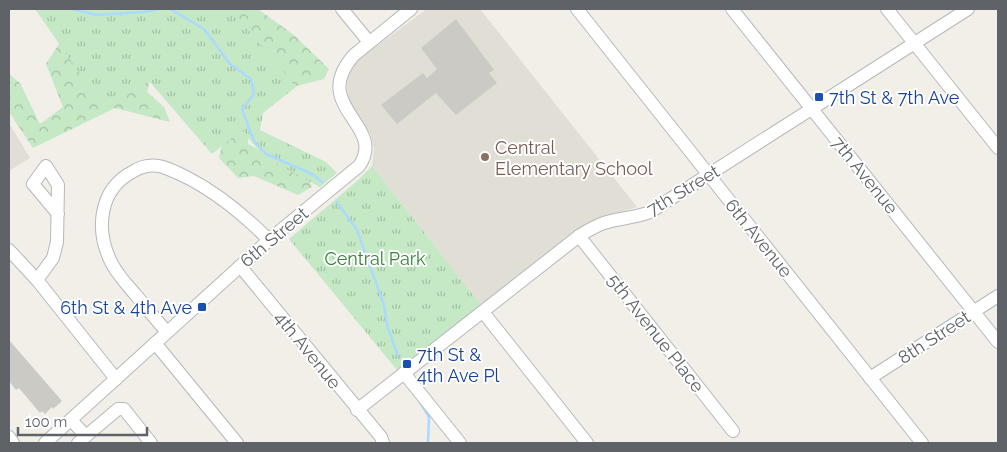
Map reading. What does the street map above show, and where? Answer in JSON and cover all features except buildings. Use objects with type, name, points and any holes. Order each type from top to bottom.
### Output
[{"type":"street","points":[[342,9],[369,42]]},
{"type":"street","name":"6th Street","points":[[45,443],[269,240],[359,166],[364,160],[366,153],[365,138],[344,106],[341,98],[342,71],[354,55],[410,9]]},
{"type":"street","name":"6th Avenue","points":[[577,9],[922,443]]},
{"type":"street","name":"7th Avenue","points":[[732,9],[998,342]]},
{"type":"street","points":[[887,9],[998,148]]},
{"type":"street","name":"7th Street","points":[[358,410],[590,228],[650,212],[968,9]]},
{"type":"street","points":[[167,332],[121,278],[112,264],[105,246],[102,226],[103,211],[109,193],[121,179],[140,168],[161,166],[197,182],[220,197],[252,223],[269,240]]},
{"type":"street","points":[[37,280],[53,258],[57,242],[58,214]]},
{"type":"street","name":"5th Avenue Place","points":[[579,236],[733,430]]},
{"type":"street","points":[[9,250],[37,280],[116,379]]},
{"type":"street","name":"4th Avenue","points":[[240,266],[380,438]]},
{"type":"street","name":"8th Street","points":[[870,378],[998,296]]},
{"type":"street","points":[[483,312],[587,443]]},
{"type":"street","points":[[155,343],[238,443]]},
{"type":"street","points":[[404,373],[460,443]]},
{"type":"street","points":[[71,420],[82,440],[118,409],[124,409],[151,443]]},
{"type":"street","points":[[9,437],[13,443]]},
{"type":"shaded area","name":"Central Elementary School","points":[[427,9],[480,9],[637,207],[611,215],[481,305],[372,166],[374,149],[371,135],[349,102],[347,87],[349,71],[360,58]]},
{"type":"shaded area","points":[[9,123],[30,158],[9,171]]},
{"type":"green space","points":[[35,9],[117,9],[121,16],[132,9],[231,9],[296,87],[263,113],[260,130],[326,162],[337,173],[320,187],[264,157],[242,130],[212,154],[149,81],[105,110]]},
{"type":"green space","points":[[114,9],[258,9],[294,35],[329,69],[324,79],[277,91],[250,118],[248,144],[309,178],[312,187],[298,195],[254,176],[238,178],[219,158],[226,127],[156,59],[147,92],[164,107],[170,122],[115,108],[33,148],[9,112],[9,74],[20,83],[40,124],[63,107],[46,64],[75,19]]},
{"type":"green space","name":"Central Park","points":[[372,166],[481,305],[397,370],[289,239]]},
{"type":"waterway","points":[[72,9],[97,15],[144,12],[159,9]]},
{"type":"waterway","points":[[170,9],[204,29],[230,64],[251,79],[254,94],[242,109],[254,141],[266,154],[312,174],[322,182]]},
{"type":"waterway","points":[[337,202],[357,230],[384,305],[387,325],[398,356]]},
{"type":"waterway","points":[[420,402],[429,417],[428,443]]},
{"type":"place","name":"7th St & 7th Ave","points":[[819,97]]},
{"type":"place","name":"Central Elementary School","points":[[485,157]]},
{"type":"place","name":"6th St & 4th Ave","points":[[202,307]]},
{"type":"place","name":"7th St & 4th Ave Pl","points":[[407,364]]}]
